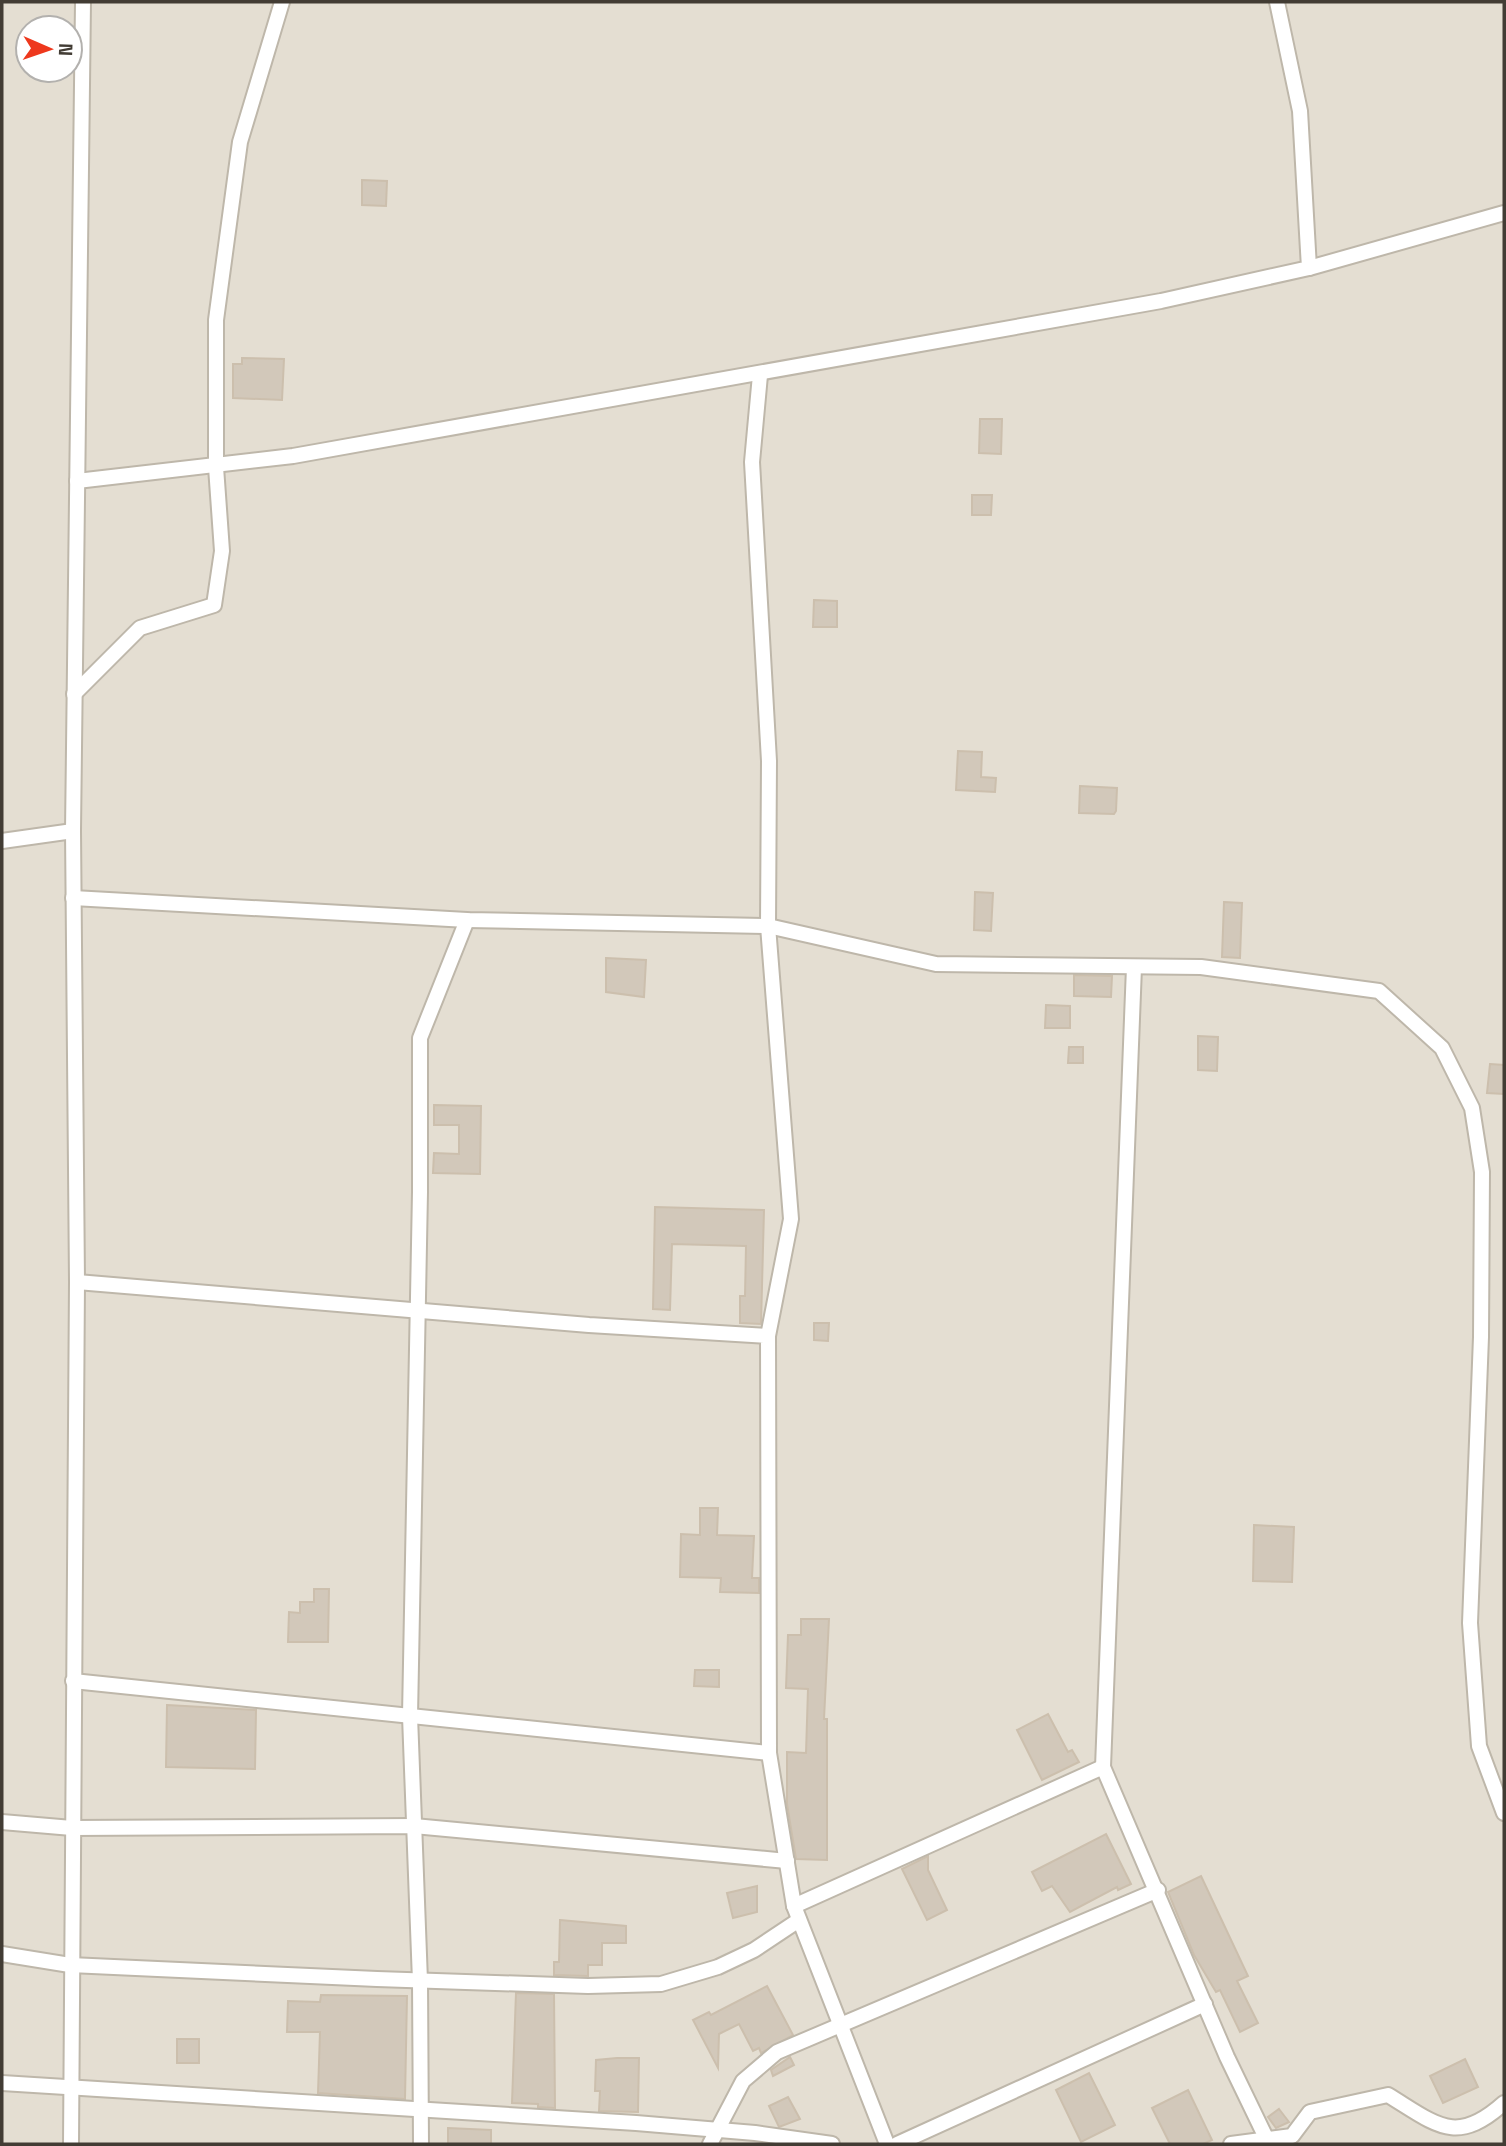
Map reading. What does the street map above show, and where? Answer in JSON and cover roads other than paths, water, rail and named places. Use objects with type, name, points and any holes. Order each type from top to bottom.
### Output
[{"type":"street","points":[[71,2144],[69,2089],[77,1282],[73,831],[83,2]]},
{"type":"street","points":[[74,694],[140,628],[214,605],[222,551],[216,467],[216,320],[240,142],[282,2]]},
{"type":"street","points":[[1277,2],[1300,111],[1309,268]]},
{"type":"street","points":[[77,481],[293,457],[1161,301],[1309,268],[1504,213]]},
{"type":"street","points":[[760,374],[752,462],[769,761],[768,926],[791,1219],[768,1336],[769,1753],[797,1913],[887,2144]]},
{"type":"street","points":[[2,841],[73,831]]},
{"type":"street","points":[[73,898],[467,920],[768,926],[936,964],[1201,967],[1379,991],[1442,1048],[1472,1108],[1482,1172],[1481,1338],[1469,1623],[1479,1746],[1504,1813]]},
{"type":"street","points":[[422,2144],[420,1981],[410,1716],[416,1311],[421,1192],[420,1038],[467,920]]},
{"type":"street","points":[[1134,967],[1103,1767],[1268,2142]]},
{"type":"street","points":[[77,1282],[416,1311],[768,1336]]},
{"type":"street","points":[[73,1681],[769,1753]]},
{"type":"street","points":[[2,1954],[70,1965],[420,1981],[588,1986],[661,1984],[718,1966],[754,1950],[797,1913],[1103,1767]]},
{"type":"street","points":[[2,1822],[72,1828],[414,1826],[787,1861]]},
{"type":"street","points":[[710,2144],[743,2081],[777,2052],[1158,1890]]},
{"type":"street","points":[[897,2144],[1205,2004]]},
{"type":"street","points":[[2,2083],[718,2130],[832,2144]]},
{"type":"street","points":[[1231,2144],[1268,2142],[1292,2136],[1310,2112],[1388,2095],[1441,2128],[1465,2132],[1488,2120],[1504,2103]]}]
